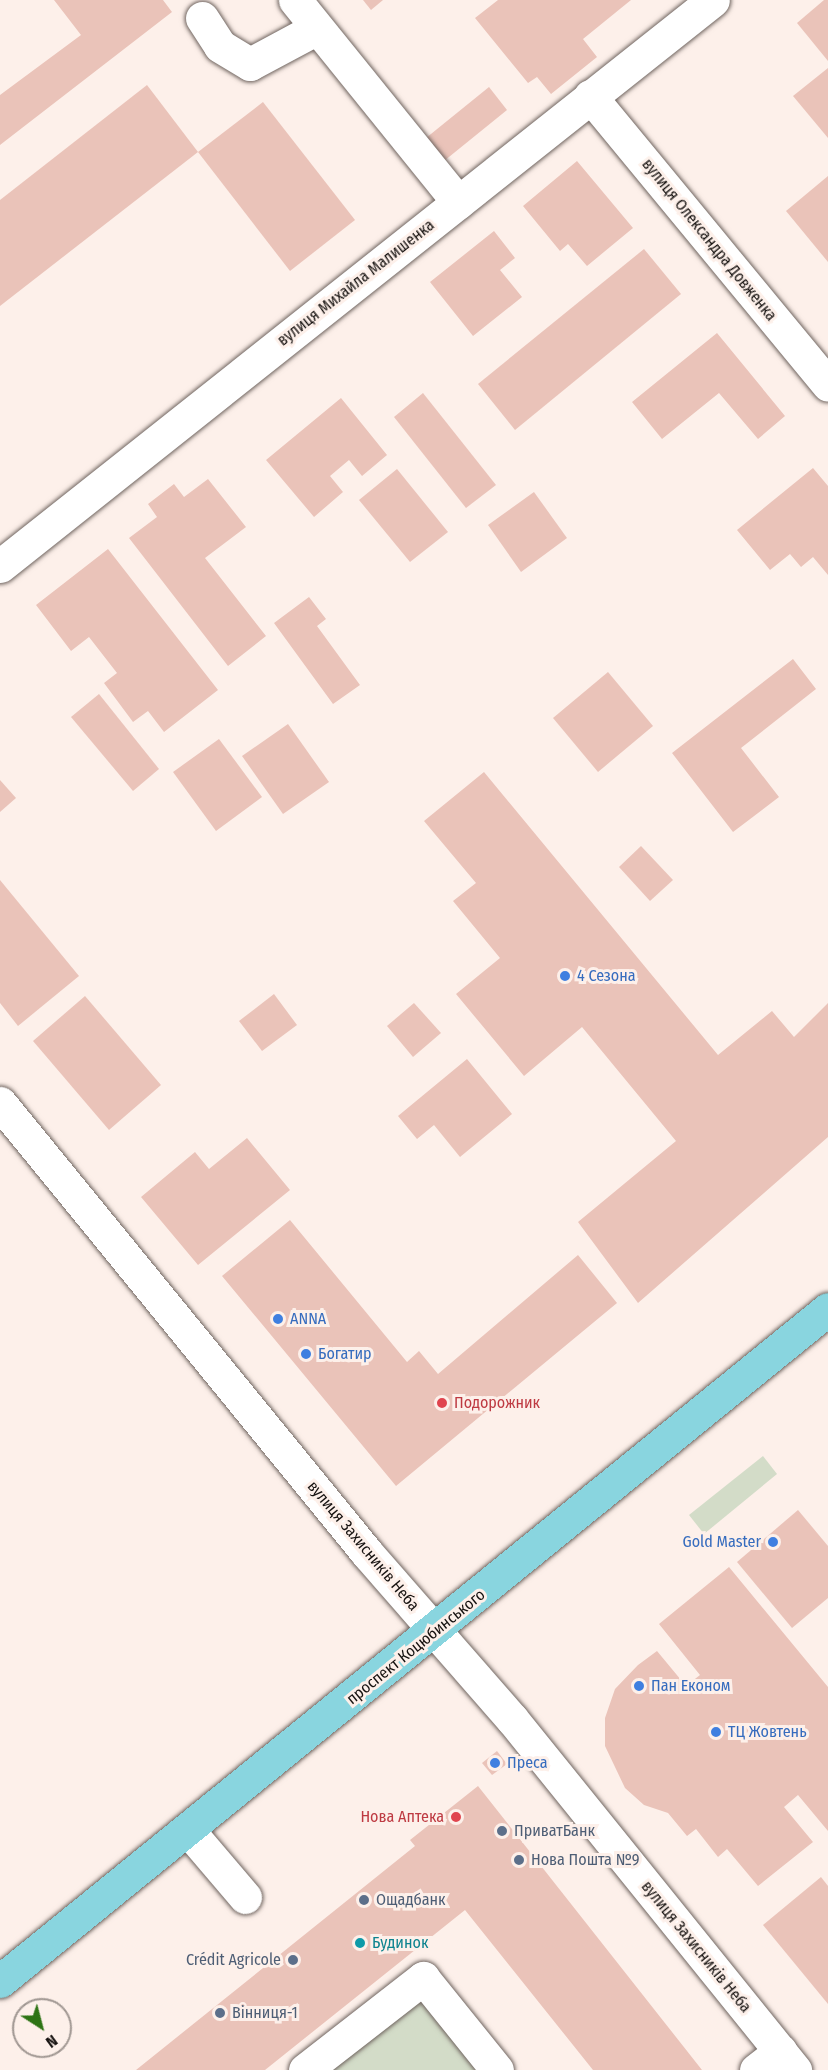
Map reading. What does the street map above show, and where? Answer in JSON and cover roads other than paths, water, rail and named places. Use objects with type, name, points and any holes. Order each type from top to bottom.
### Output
[{"type":"main road","name":"проспект Коцюбинського","points":[[0,1981],[436,1631],[828,1309]]},
{"type":"street","points":[[296,0],[458,202]]},
{"type":"street","name":"вулиця Михайла Малишенка","points":[[0,566],[713,0]]},
{"type":"street","points":[[202,18],[220,46],[250,64],[317,28]]},
{"type":"street","name":"вулиця Олександра Довженка","points":[[591,96],[828,385]]},
{"type":"street","name":"вулиця Захисників Неба","points":[[0,1103],[436,1631],[512,1719],[777,2064]]},
{"type":"street","points":[[189,1830],[245,1897]]},
{"type":"street","points":[[305,2070],[423,1978],[497,2070]]},
{"type":"place","name":"4 Сезона","points":[[565,976]]},
{"type":"place","name":"ANNA","points":[[278,1319]]},
{"type":"place","name":"Богатир","points":[[306,1354]]},
{"type":"place","name":"Подорожник","points":[[442,1403]]},
{"type":"place","name":"Gold Master","points":[[773,1542]]},
{"type":"place","name":"Пан Економ","points":[[639,1686]]},
{"type":"place","name":"ТЦ Жовтень","points":[[716,1732]]},
{"type":"place","name":"Преса","points":[[495,1763]]},
{"type":"place","name":"Нова Аптека","points":[[456,1817]]},
{"type":"place","name":"ПриватБанк","points":[[502,1831]]},
{"type":"place","name":"Нова Пошта №9","points":[[519,1860]]},
{"type":"place","name":"Ощадбанк","points":[[364,1900]]},
{"type":"place","name":"Будинок","points":[[360,1943]]},
{"type":"place","name":"Crédit Agricole","points":[[293,1960]]},
{"type":"place","name":"Вінниця-1","points":[[220,2013]]}]
